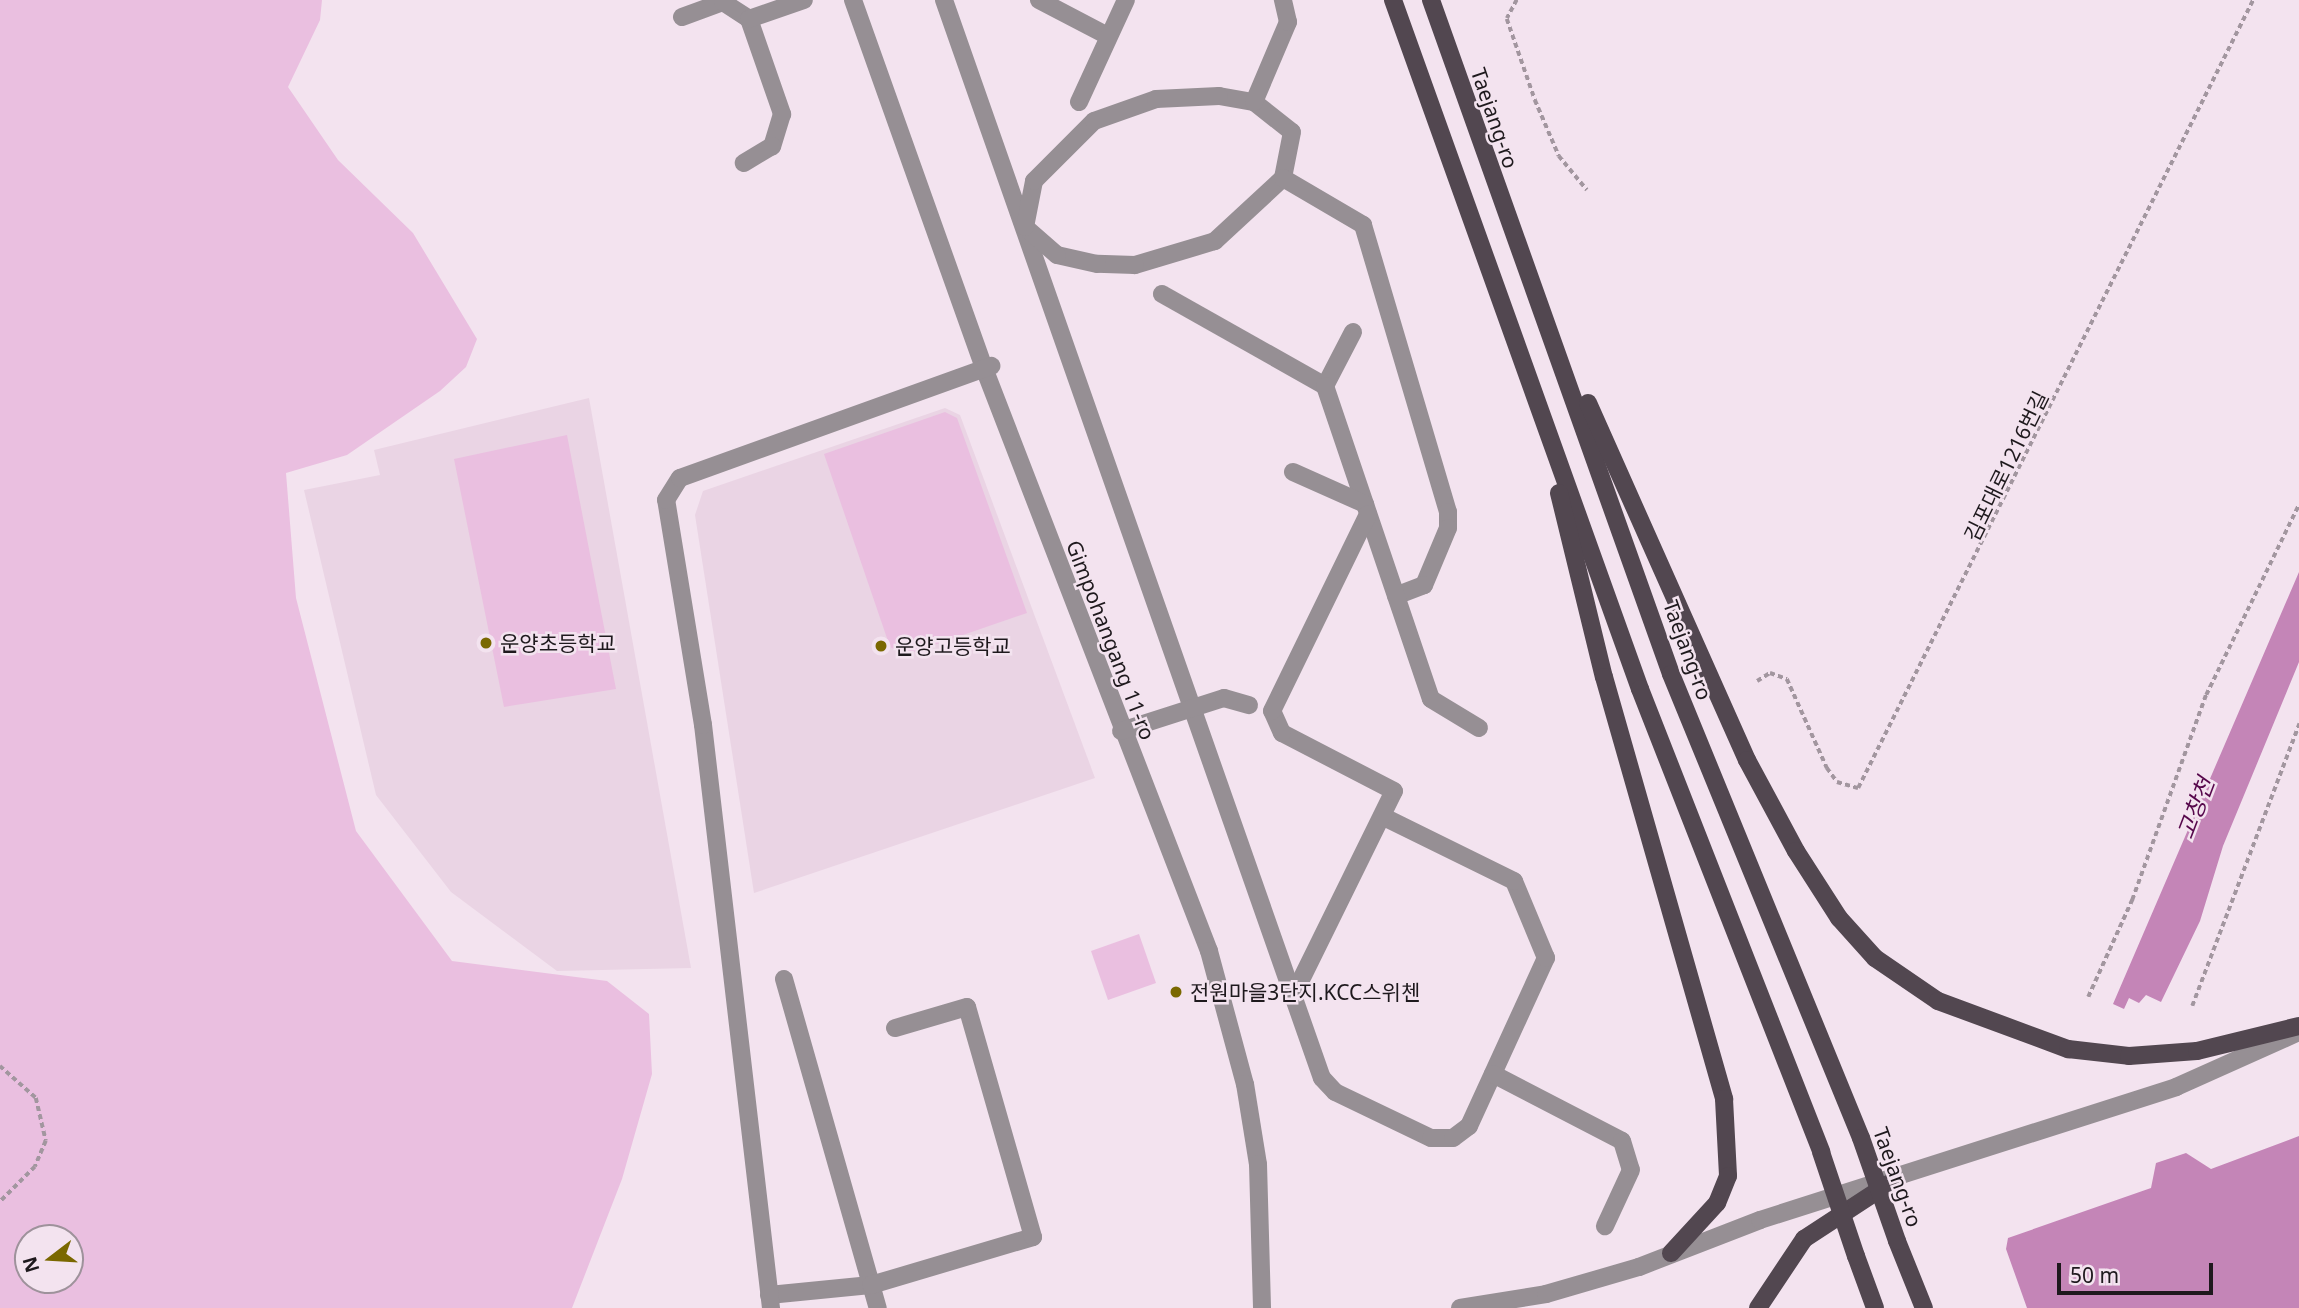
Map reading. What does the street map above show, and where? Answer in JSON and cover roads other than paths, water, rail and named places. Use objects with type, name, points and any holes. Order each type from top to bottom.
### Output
[{"type":"main road","points":[[1393,0],[1640,689],[1821,1152],[1875,1308]]},
{"type":"main road","name":"Taejang-ro","points":[[1431,0],[1553,334],[1671,674],[1861,1138],[1924,1308]]},
{"type":"main road","points":[[1553,334],[1631,491],[1747,760],[1796,851],[1875,958],[1938,1001],[2068,1049],[2129,1056],[2197,1051],[2299,1026]]},
{"type":"main road","points":[[1537,401],[1604,677],[1724,1099],[1728,1176],[1717,1203],[1671,1253]]},
{"type":"main road","points":[[1758,1308],[1804,1239],[1888,1184]]},
{"type":"street","points":[[749,19],[804,0]]},
{"type":"street","name":"Gimpohangang 11-ro","points":[[853,0],[988,367],[1209,951],[1245,1084],[1260,1190],[1262,1308]]},
{"type":"street","name":"Gimpohangang 11-ro","points":[[863,0],[988,367]]},
{"type":"street","points":[[944,0],[1328,1086],[1431,1138],[1462,1132],[1493,1074],[1546,958],[1521,887],[1382,816]]},
{"type":"street","points":[[1039,0],[1108,36]]},
{"type":"street","points":[[1079,102],[1126,0]]},
{"type":"street","points":[[1254,102],[1288,22],[1283,0]]},
{"type":"street","points":[[682,17],[723,2],[749,19],[782,114],[772,146],[744,163]]},
{"type":"street","points":[[1166,98],[1254,102],[1292,132],[1283,178],[1215,241],[1135,264],[1057,255],[1025,227],[1034,181],[1094,121],[1123,107],[1166,98]]},
{"type":"street","points":[[1283,178],[1363,225],[1448,512],[1448,528],[1424,585],[1396,596]]},
{"type":"street","points":[[1162,294],[1325,386],[1431,699],[1479,728]]},
{"type":"street","points":[[1325,386],[1353,332]]},
{"type":"street","points":[[895,1028],[967,1007],[1033,1237],[871,1285],[803,1300],[770,1301],[702,712],[666,500],[680,478],[988,367]]},
{"type":"street","points":[[1293,472],[1366,509]]},
{"type":"street","points":[[1294,994],[1394,791],[1282,733],[1272,711],[1366,509]]},
{"type":"street","points":[[1125,730],[1224,698],[1249,705]]},
{"type":"street","name":"Gimpohangang 11-ro","points":[[1125,730],[1216,947],[1254,1085],[1267,1168],[1271,1308]]},
{"type":"street","points":[[784,979],[878,1308]]},
{"type":"street","points":[[1460,1308],[1572,1288],[2176,1087],[2299,1032]]},
{"type":"street","points":[[1493,1074],[1622,1141],[1631,1170],[1605,1226]]},
{"type":"place","name":"운양초등학교","points":[[486,643]]},
{"type":"place","name":"운양고등학교","points":[[881,646]]},
{"type":"place","name":"전원마을3단지.KCC스위첸","points":[[1176,992]]},
{"type":"water label","name":"고창천","points":[[2195,808]]}]
